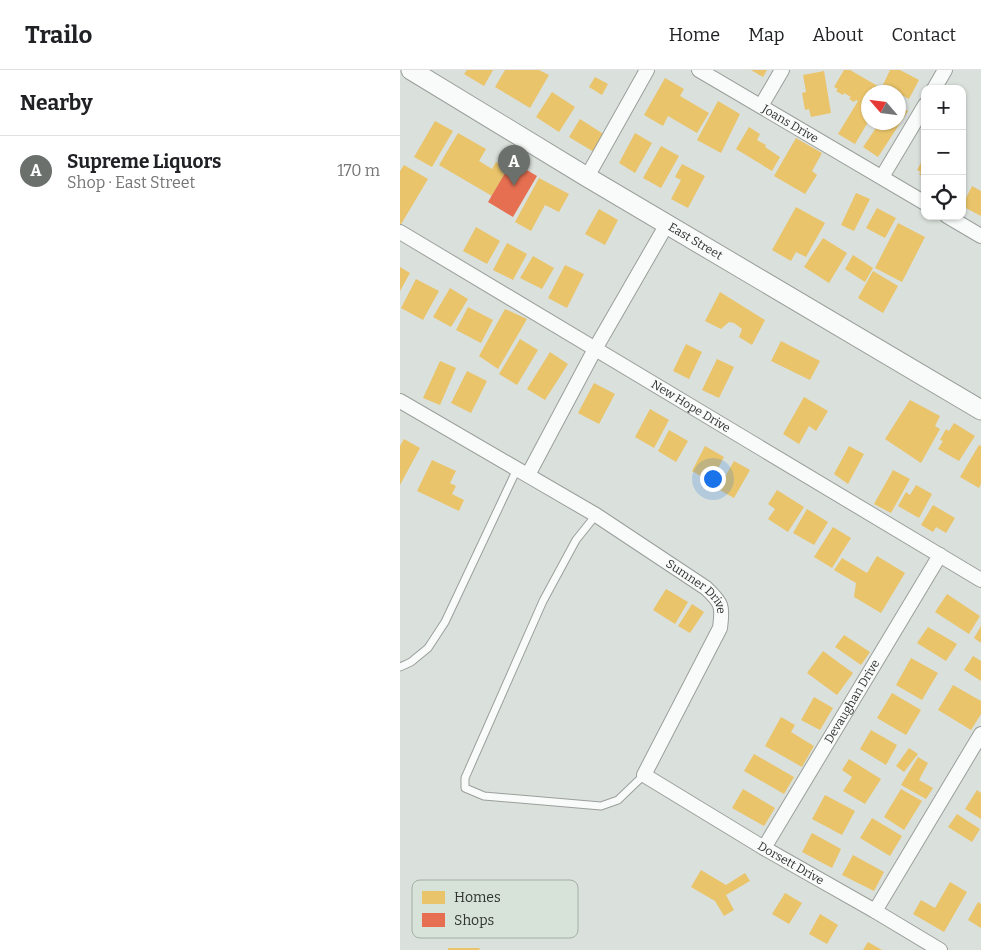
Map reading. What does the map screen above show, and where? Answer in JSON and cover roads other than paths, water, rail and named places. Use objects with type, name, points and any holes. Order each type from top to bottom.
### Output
[{"type":"main road","name":"East Street","points":[[411,70],[587,177],[981,410]]},
{"type":"street","points":[[587,177],[647,70]]},
{"type":"street","name":"Joans Drive","points":[[699,70],[921,201]]},
{"type":"street","points":[[761,106],[782,70]]},
{"type":"street","points":[[936,85],[945,70]]},
{"type":"street","points":[[882,177],[921,111]]},
{"type":"street","points":[[954,220],[981,236]]},
{"type":"street","points":[[522,472],[667,224]]},
{"type":"street","name":"New Hope Drive","points":[[400,232],[981,580]]},
{"type":"street","name":"Sumner Drive","points":[[400,401],[596,515],[706,588],[716,597],[723,610],[720,628],[644,775]]},
{"type":"street","name":"Devaughan Drive","points":[[764,848],[940,555]]},
{"type":"street","points":[[875,911],[981,734]]},
{"type":"street","name":"Dorsett Drive","points":[[644,775],[764,848],[940,950]]},
{"type":"lane","points":[[400,667],[411,662],[428,648],[445,622],[522,472]]},
{"type":"lane","name":"Sumner Drive","points":[[596,515],[576,540],[543,601],[465,778],[465,788],[484,796],[601,806],[618,800],[644,775]]},
{"type":"place","name":"Supreme Liquors","points":[[514,186]]}]
